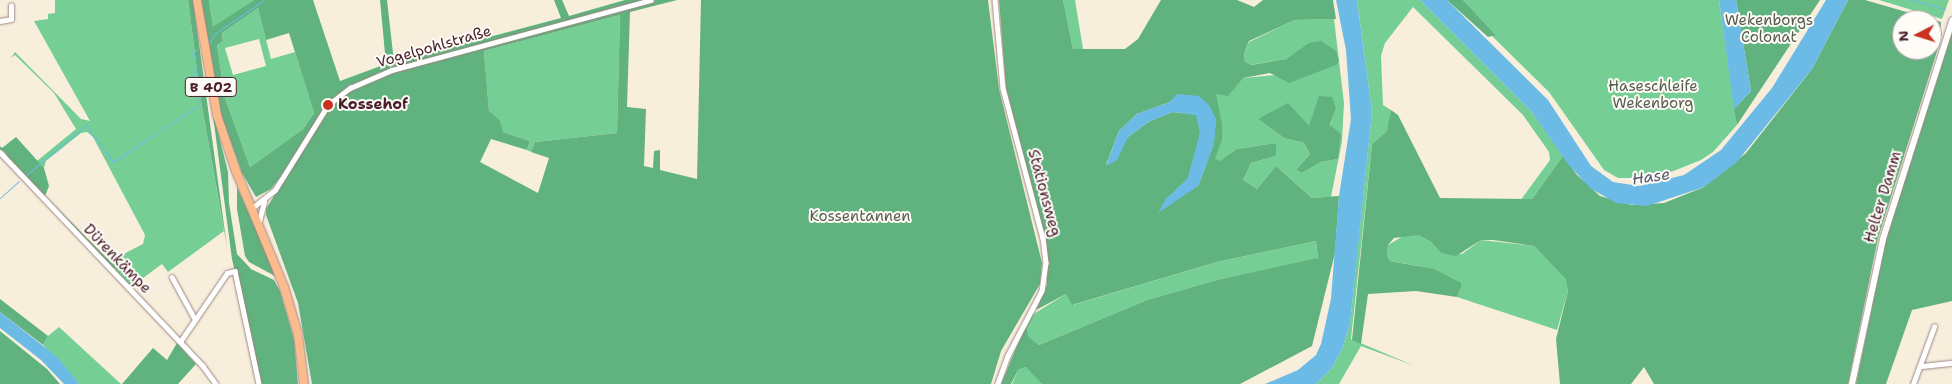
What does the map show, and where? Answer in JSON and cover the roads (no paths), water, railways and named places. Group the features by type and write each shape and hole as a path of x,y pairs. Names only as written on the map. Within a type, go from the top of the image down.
{"main road":[{"name":"B 402","path":"197,0 217,115 292,314 304,384"}],"street":[{"name":"Vogelpohlstraße","path":"252,208 264,201 275,190 328,105 350,88 392,70 651,0"},
{"name":"Stationsweg","path":"995,0 1003,88 1043,238 1046,263 1042,291 1008,356 998,384"},
{"path":"0,21 10,19 11,6"},
{"name":"Helter Damm","path":"1852,384 1883,239 1951,25"},
{"name":"Dürenkämpe","path":"0,152 180,342 216,384"},
{"path":"258,224 264,201"},
{"path":"180,342 227,273 235,271 259,384"},
{"path":"172,277 195,319"},
{"path":"1913,384 1922,366 1934,327"},
{"path":"1922,366 1952,363"}],"water":[{"path":"1336,0 1357,0 1372,112 1350,324 1342,349 1332,368 1316,384 1265,384 1298,370 1316,355 1321,344 1331,299 1339,196 1351,119 1346,50"},
{"path":"1420,0 1447,0 1548,100 1591,166 1613,182 1639,186 1684,175 1721,150 1772,88 1826,0 1848,0 1812,69 1736,163 1704,187 1647,206 1616,203 1590,188 1568,164 1531,111"},
{"path":"1719,0 1736,0 1751,91 1734,109"},
{"path":"1177,94 1199,96 1209,105 1216,119 1214,144 1198,186 1158,213 1166,199 1188,178 1200,133 1196,115 1173,112 1150,121 1128,137 1117,160 1106,166 1119,131 1137,114 1170,102"},
{"path":"0,312 57,357 79,384 64,384 41,360 0,328"}],"waterway":[{"path":"209,44 214,34 264,0"},
{"path":"1911,0 1945,9"},
{"path":"25,176 86,125 113,162 199,105 194,52 197,49"},
{"path":"0,198 19,181"}],"place":[{"name":"Kossehof","path":"328,105"}],"park label":[{"name":"Wekenborgs Colonat","path":"1769,28"},
{"name":"Haseschleife Wekenborg","path":"1653,94"},
{"name":"Kossentannen","path":"860,217"}],"water label":[{"name":"Hase","path":"1651,177"}]}
